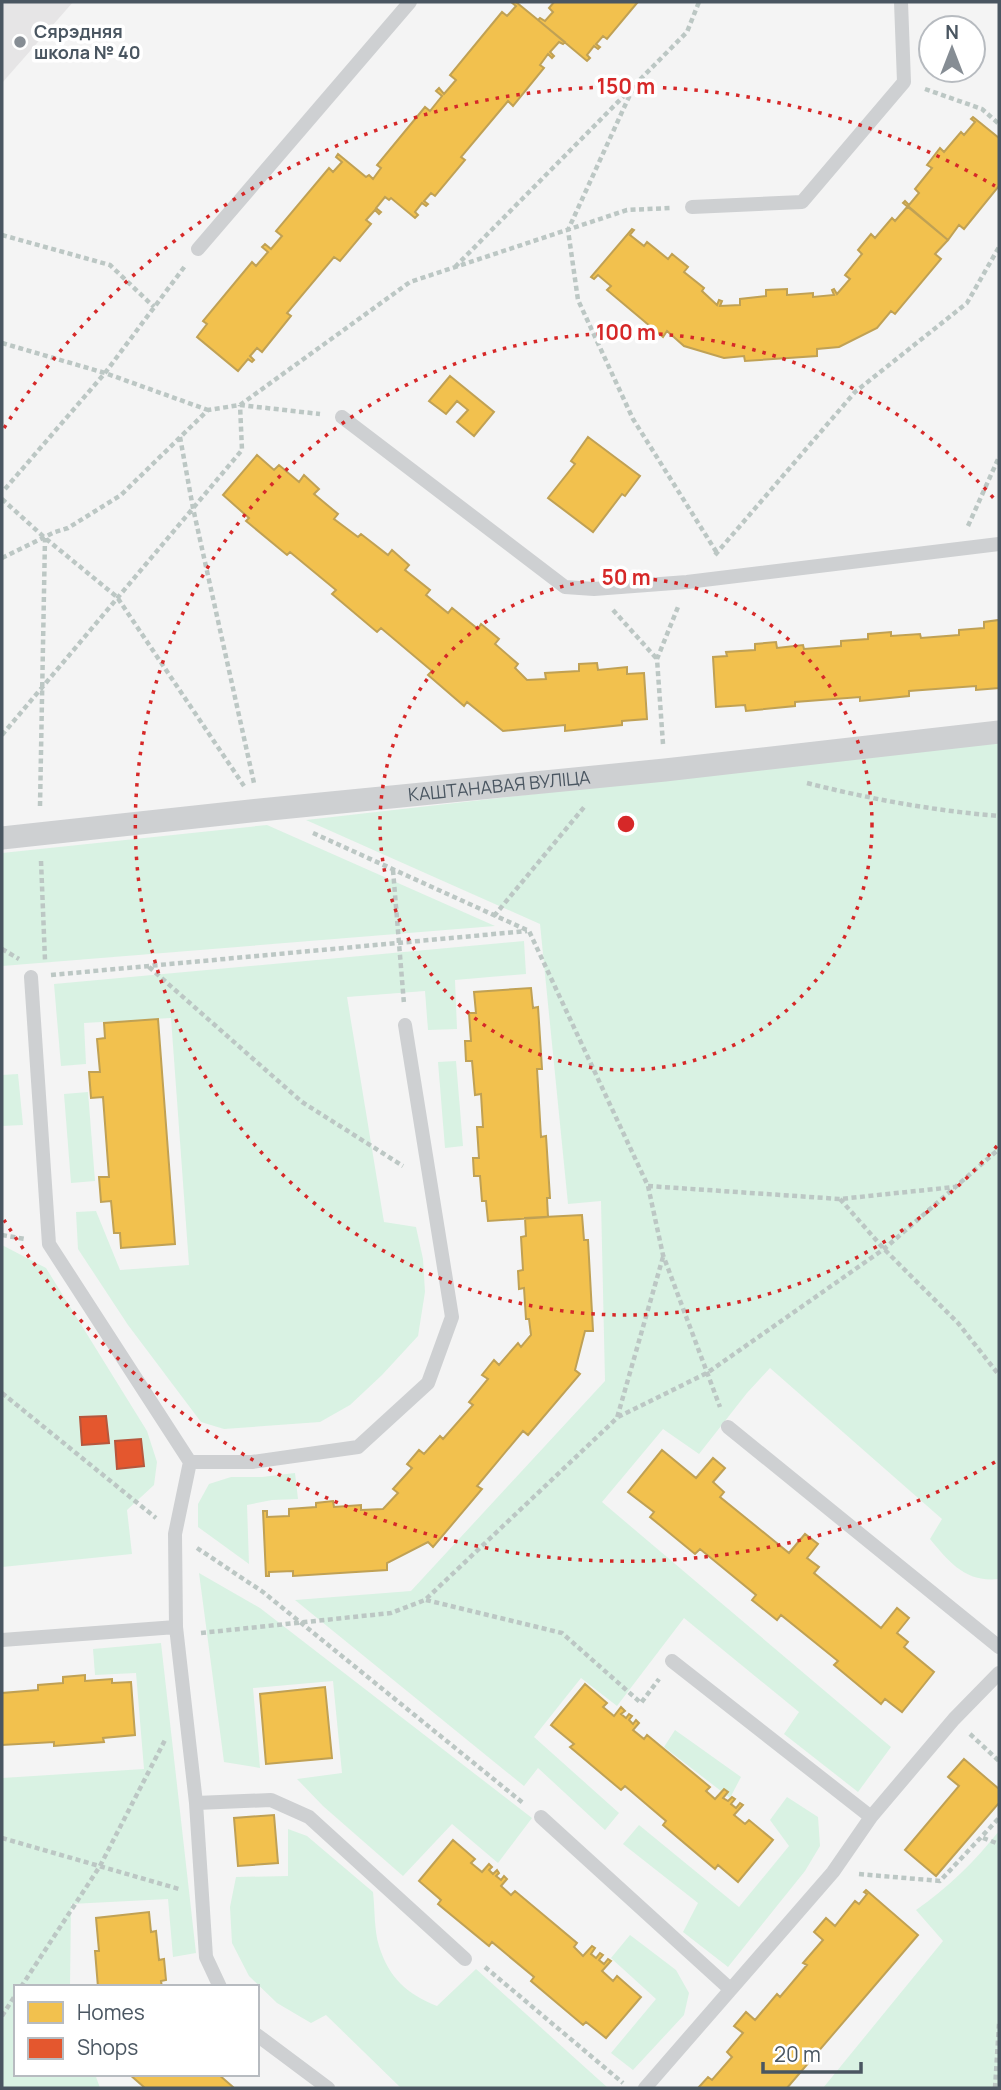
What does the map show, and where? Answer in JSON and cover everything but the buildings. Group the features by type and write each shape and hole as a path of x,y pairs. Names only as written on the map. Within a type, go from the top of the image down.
{"street":[{"name":"КАШТАНАВАЯ ВУЛІЦА","path":"2,838 665,770 999,732"}],"lane":[{"path":"198,249 410,2"},
{"path":"692,207 802,202 904,82 901,2"},
{"path":"341,417 565,587 594,589 687,582 999,544"},
{"path":"39,976 49,1244 190,1462 176,1534 176,1627 196,1802 206,1957 219,1985"},
{"path":"190,1462 251,1462 358,1447 428,1383 452,1317 405,1026"},
{"path":"728,1427 999,1647"},
{"path":"2,1640 176,1627"},
{"path":"672,1661 871,1817"},
{"path":"645,2088 833,1872 871,1817 954,1719 999,1673"},
{"path":"196,1802 271,1800 309,1817 465,1959"},
{"path":"541,1817 730,1989"},
{"path":"259,2036 328,2088"}],"path":[{"path":"454,267 687,32 699,2"},
{"path":"904,82 982,109 999,124"},
{"path":"633,88 568,230 578,300 633,419 717,553"},
{"path":"240,405 410,282 627,210 692,207"},
{"path":"2,235 110,265 154,307"},
{"path":"707,563 855,392 967,303 999,247"},
{"path":"5,489 105,373 198,249"},
{"path":"2,343 105,373 208,410 240,405 341,417"},
{"path":"2,735 242,450 240,405"},
{"path":"2,558 68,528 121,495 208,410"},
{"path":"180,437 192,508 260,810"},
{"path":"956,550 999,457"},
{"path":"2,499 117,597 260,810"},
{"path":"45,538 39,976 529,931"},
{"path":"665,770 657,659 687,582"},
{"path":"594,589 657,659"},
{"path":"494,916 611,775"},
{"path":"796,781 859,796 999,816"},
{"path":"308,831 529,931 648,1186 663,1255 728,1427"},
{"path":"393,869 405,1026"},
{"path":"148,966 302,1102 431,1183"},
{"path":"176,1627 198,1633 303,1624 391,1614 425,1600 617,1418 707,1373 884,1249 998,1151"},
{"path":"648,1186 840,1199 955,1187"},
{"path":"840,1199 884,1249 958,1323 999,1375"},
{"path":"617,1418 663,1255"},
{"path":"2,1393 176,1534 264,1592 541,1817"},
{"path":"425,1600 562,1633 641,1703 672,1661"},
{"path":"22,1985 100,1866 184,1701"},
{"path":"954,1719 999,1761"},
{"path":"833,1872 940,1881 999,1818"},
{"path":"2,1838 202,1895"},
{"path":"983,1838 999,1844"},
{"path":"465,1959 480,1963 629,2088"},
{"path":"2,2016 14,1997"},
{"path":"995,2088 999,2024"}],"shaded area":[{"name":"Сярэдняя школа № 40","path":"2,2 73,2 2,83"}],"green space":[{"path":"999,741 999,1579 977,1578 951,1563 930,1539 942,1519 770,1368 699,1454 663,1429 602,1502 891,1747 858,1792 784,1734 799,1712 684,1618 617,1706 581,1678 534,1737 619,1813 605,1830 538,1768 524,1786 295,1600 411,1591 605,1381 601,1201 568,1204 540,924 306,820"},
{"path":"267,825 495,926 2,966 2,853"},
{"path":"524,941 526,974 455,980 457,1029 428,1030 425,991 347,997 384,1222 416,1227 423,1259 425,1292 418,1336 350,1405 320,1422 224,1429 201,1422 128,1325 78,1249 76,1212 96,1211 120,1270 189,1265 171,1018 84,1023 86,1064 61,1066 54,984"},
{"path":"456,1061 463,1146 445,1148 438,1062"},
{"path":"18,1074 23,1125 2,1126 2,1075"},
{"path":"88,1092 95,1181 71,1183 64,1094"},
{"path":"2,1245 46,1268 147,1431 157,1462 154,1485 127,1510 132,1554 2,1567"},
{"path":"295,1473 298,1499 247,1505 249,1564 198,1527 198,1504 209,1484 231,1477"},
{"path":"199,1573 260,1608 532,1818 498,1863 452,1824 403,1876 323,1806 297,1779 342,1773 333,1681 253,1688 260,1768 224,1762"},
{"path":"161,1643 196,1953 173,1957 168,1899 71,1904 70,1985 14,1985 14,2076 96,2076 100,2088 2,2088 2,1778 144,1769 136,1673 95,1675 93,1649"},
{"path":"675,1730 741,1777 730,1798 664,1747"},
{"path":"787,1797 818,1817 820,1846 805,1871 728,1967 683,1932 698,1903 623,1844 639,1825 739,1907 789,1846 770,1820"},
{"path":"288,1829 307,1836 373,1892 379,1946 388,1967 408,1990 437,2006 476,1969 608,2088 401,2088 326,2015 311,2023 277,2003 249,1976 232,1943 230,1907 236,1877 288,1876"},
{"path":"999,1831 999,2088 823,2088 943,1941 916,1910 939,1893"},
{"path":"630,1935 676,1970 689,1993 684,2015 633,2070 611,2053 656,1999 611,1958"}],"place":[{"name":"Сярэдняя школа № 40","path":"20,42"}]}
